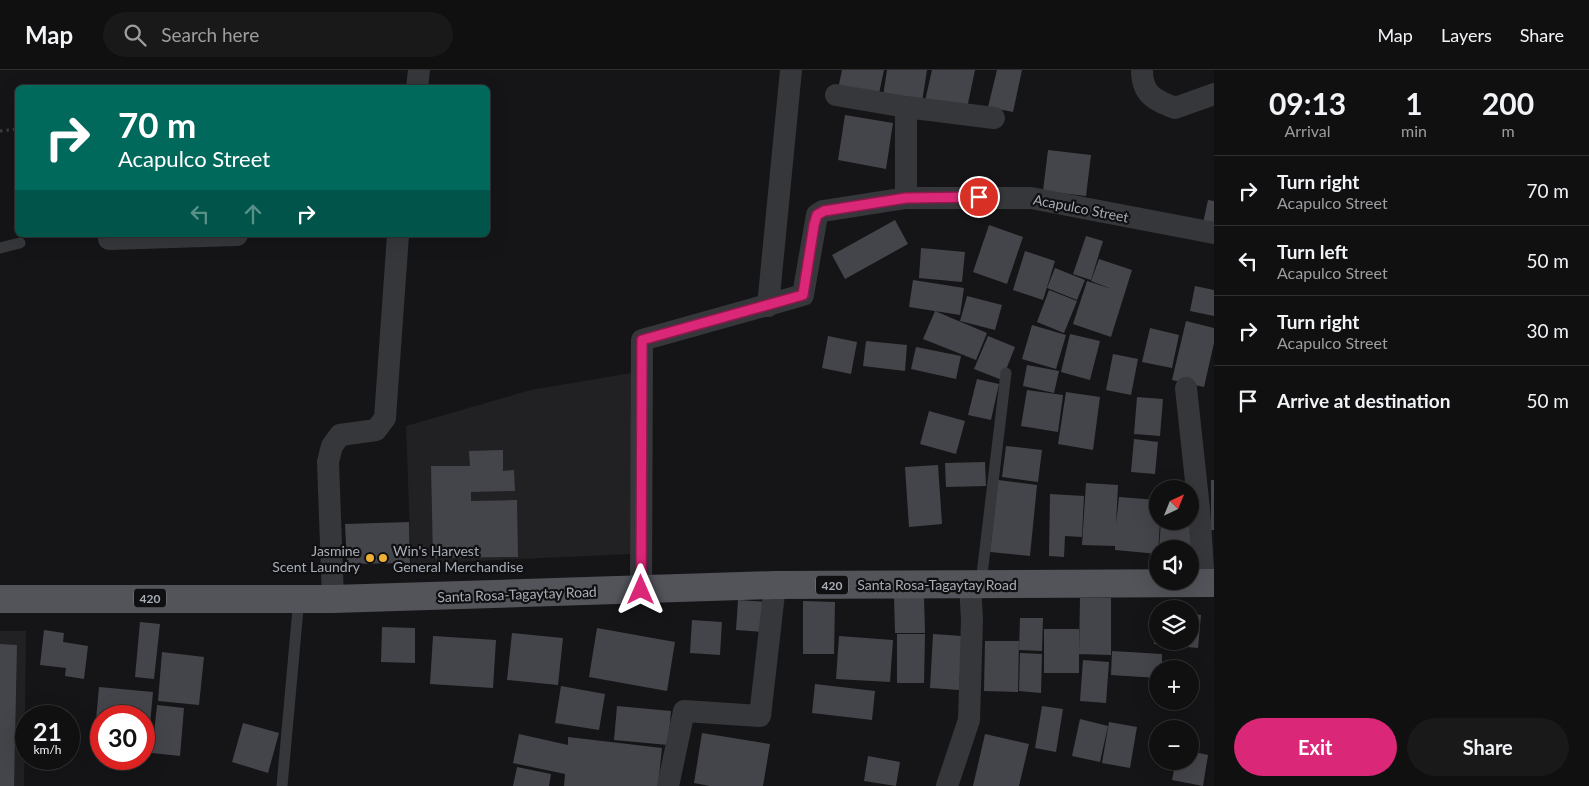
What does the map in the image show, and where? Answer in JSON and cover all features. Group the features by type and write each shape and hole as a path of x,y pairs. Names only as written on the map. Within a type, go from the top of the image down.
{"main road":[{"name":"Santa Rosa-Tagaytay Road","path":"0,599 333,599 775,586 976,583 1209,583"}],"street":[{"path":"417,85 419,70"},
{"path":"768,306 791,70"},
{"path":"1142,70 1147,92 1155,100 1175,108 1214,94"},
{"path":"836,95 906,107 994,118"},
{"path":"906,107 906,198"},
{"name":"Acapulco Street","path":"641,590 642,340 803,295 817,215 824,211 906,198 1031,198 1214,233"},
{"path":"109,238 152,237"},
{"path":"333,599 328,462 332,446 340,434 376,430 386,418 398,237"},
{"path":"1186,388 1209,583"},
{"path":"947,786 969,720 976,583"},
{"path":"668,786 684,711 760,716 775,586"}],"lane":[{"path":"0,248 20,243"},
{"path":"976,583 1006,373"},
{"path":"282,786 299,598"}],"path":[{"path":"0,131 15,129"}],"shaded area":[{"path":"637,372 631,554 411,564 406,426 531,390"},
{"path":"0,631 26,631 25,705 15,705 15,770 24,770 24,786 0,786"}],"building":[{"path":"842,70 884,70 878,98 838,89"},
{"path":"887,70 927,70 922,102 883,96"},
{"path":"932,70 975,70 966,113 924,105"},
{"path":"997,70 1022,70 1013,112 988,107"},
{"path":"845,115 893,123 886,169 838,160"},
{"path":"1048,150 1091,155 1086,196 1043,191"},
{"path":"1208,200 1214,201 1214,225 1203,223"},
{"path":"895,220 908,244 845,279 832,255"},
{"path":"989,225 1023,237 1007,284 973,272"},
{"path":"1086,236 1103,241 1091,280 1073,274"},
{"path":"921,248 965,252 962,282 919,278"},
{"path":"1025,251 1055,261 1043,300 1013,290"},
{"path":"1099,259 1132,270 1111,337 1073,324 1087,281 1112,289 1091,281"},
{"path":"1055,268 1085,280 1077,300 1047,288"},
{"path":"913,280 964,288 960,315 909,307"},
{"path":"1195,286 1214,290 1214,316 1190,311"},
{"path":"1049,290 1077,301 1064,333 1037,322"},
{"path":"967,296 1002,305 995,330 960,321"},
{"path":"935,311 987,333 976,360 923,339"},
{"path":"1186,321 1214,328 1214,343 1204,387 1172,380"},
{"path":"1032,325 1066,335 1056,369 1022,359"},
{"path":"1150,328 1179,335 1172,368 1142,362"},
{"path":"1070,334 1100,341 1090,380 1061,372"},
{"path":"828,336 857,342 851,374 822,368"},
{"path":"988,336 1015,347 1002,380 974,369"},
{"path":"866,341 907,345 905,371 863,366"},
{"path":"916,347 961,356 956,379 911,369"},
{"path":"1113,354 1138,359 1131,395 1106,390"},
{"path":"1027,365 1059,371 1054,393 1023,386"},
{"path":"977,379 999,384 991,420 968,415"},
{"path":"1027,390 1063,395 1058,432 1021,426"},
{"path":"1066,392 1100,397 1093,450 1058,444"},
{"path":"1137,397 1163,399 1160,436 1134,434"},
{"path":"929,411 965,421 956,454 920,444"},
{"path":"1134,439 1158,442 1155,474 1131,472"},
{"path":"1006,446 1042,450 1038,482 1002,477"},
{"path":"503,450 503,471 514,470 515,491 471,492 471,501 517,500 518,557 433,558 431,466 470,466 469,451"},
{"path":"985,462 986,486 946,487 945,463"},
{"path":"938,465 942,524 909,527 905,467"},
{"path":"998,480 1037,485 1030,556 990,552"},
{"path":"1211,480 1214,480 1214,530 1211,530"},
{"path":"1086,483 1118,485 1116,525 1119,497 1149,499 1149,530 1159,530 1159,540 1149,540 1149,553 1115,550 1115,546 1082,545"},
{"path":"1050,494 1084,496 1082,537 1065,536 1064,557 1049,556"},
{"path":"409,522 410,563 347,564 345,524"},
{"path":"1160,530 1191,530 1191,540 1160,540"},
{"path":"924,596 925,633 895,633 894,597"},
{"path":"1080,598 1111,598 1111,655 1079,654"},
{"path":"738,600 767,602 765,632 736,630"},
{"path":"803,601 835,602 834,654 803,654"},
{"path":"1199,615 1201,615 1199,637"},
{"path":"1020,618 1043,618 1042,651 1019,650"},
{"path":"692,620 722,622 720,655 690,653"},
{"path":"140,622 160,624 154,679 135,677"},
{"path":"382,627 415,628 415,663 381,662"},
{"path":"597,628 675,642 667,691 589,677"},
{"path":"1044,629 1079,629 1079,673 1044,673"},
{"path":"44,630 64,633 63,642 88,646 84,679 65,676 66,668 40,665"},
{"path":"512,633 563,638 558,685 507,680"},
{"path":"897,634 925,634 924,683 897,683"},
{"path":"933,634 962,636 959,690 930,688"},
{"path":"433,636 496,640 493,688 430,684"},
{"path":"839,636 893,640 890,682 836,679"},
{"path":"985,641 1019,641 1018,692 984,691"},
{"path":"0,644 17,645 14,786 0,786"},
{"path":"1112,651 1162,654 1162,660 1149,660 1149,677 1111,675"},
{"path":"162,652 204,657 199,705 158,701"},
{"path":"1020,653 1042,654 1041,693 1019,691"},
{"path":"1083,660 1109,662 1106,703 1080,701"},
{"path":"815,684 875,691 872,720 812,713"},
{"path":"561,686 605,694 599,730 555,723"},
{"path":"99,687 153,692 152,705 97,705"},
{"path":"157,705 184,708 180,756 155,753"},
{"path":"617,706 671,711 668,745 614,740"},
{"path":"1042,706 1063,709 1056,752 1035,748"},
{"path":"1080,719 1108,726 1100,762 1072,756"},
{"path":"1109,722 1137,727 1130,768 1102,763"},
{"path":"243,723 279,733 268,773 232,762"},
{"path":"702,733 770,744 763,786 710,786 694,783"},
{"path":"519,734 568,745 568,737 662,748 658,786 564,786 565,774 513,763"},
{"path":"985,734 1029,744 1019,786 973,786"},
{"path":"1199,753 1208,755 1203,786 1172,780 1174,770 1199,770"},
{"path":"868,756 900,762 896,786 864,781"},
{"path":"517,767 551,774 549,786 513,786"}],"place":[{"name":"Jasmine Scent Laundry","path":"370,558"},
{"name":"Win's Harvest General Merchandise","path":"383,558"}],"route":[{"path":"641,590 642,340 803,295 814,225 817,215 824,211 906,198 979,197"}]}
